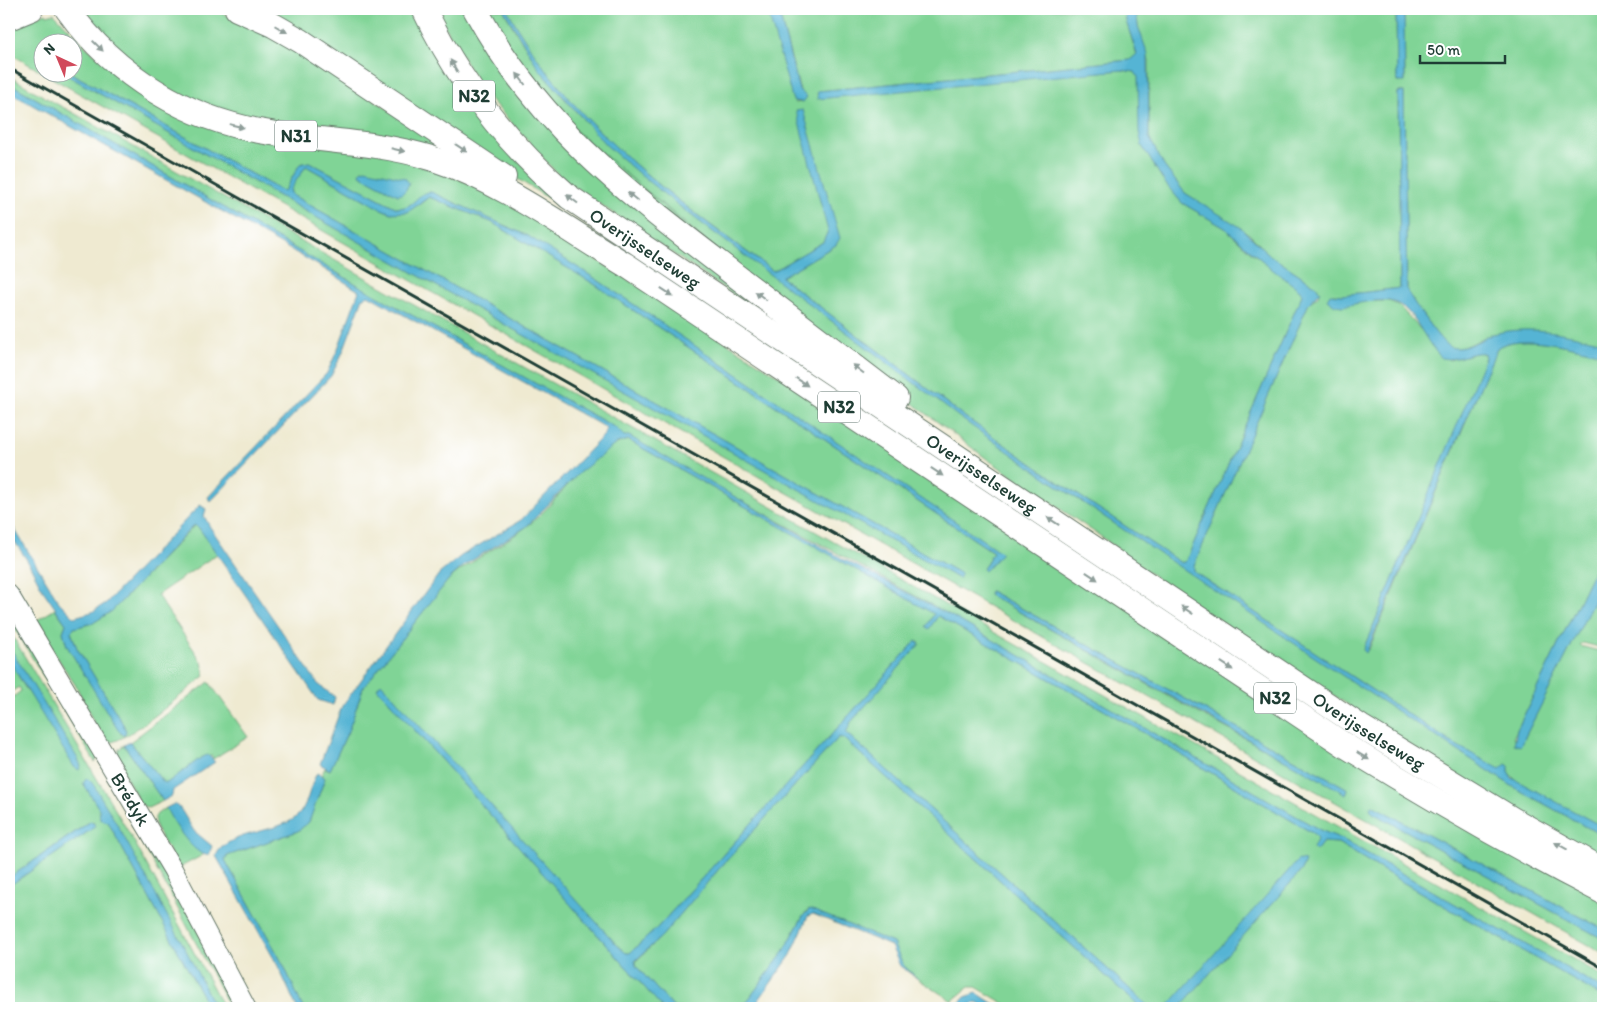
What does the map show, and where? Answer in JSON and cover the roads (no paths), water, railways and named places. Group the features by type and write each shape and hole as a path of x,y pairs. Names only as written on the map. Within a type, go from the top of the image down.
{"highway":[{"path":"9,18 31,9"},
{"name":"N31","path":"66,9 92,41 122,68 153,90 190,110 249,129 391,148 440,162 488,182 626,265"},
{"path":"237,9 287,33 378,91 556,211 626,265"},
{"name":"Overijsselseweg","path":"424,9 450,59 481,105 525,157 569,197 1361,727 1514,820 1603,870"},
{"name":"N32","path":"475,9 510,65 537,100 578,147 607,174 658,217 897,399 966,463"},
{"name":"Overijsselseweg","path":"626,265 1346,746 1504,840 1603,892"}],"street":[{"name":"Brédyk","path":"9,595 173,870 246,1008"}],"water":[{"path":"503,9 507,9 531,50 560,87 624,155 697,215 773,271 823,242 828,231 796,111 803,110 840,238 836,245 781,277 965,417 1054,479 1181,563 1186,561 1302,295 1300,290 1273,270 1225,228 1182,203 1165,183 1142,146 1139,132 1138,77 1135,72 1122,70 817,99 818,91 1130,60 1137,54 1126,21 1125,9 1136,9 1138,26 1148,55 1149,137 1164,166 1185,193 1240,227 1271,256 1315,285 1320,291 1309,303 1194,565 1194,572 1449,741 1500,769 1506,764 1509,766 1509,773 1512,778 1603,827 1603,836 1515,788 1052,482 963,420 692,216 606,145 539,69"},
{"path":"767,9 778,9 799,90 807,97 803,102 793,101"},
{"path":"1396,9 1404,9 1405,82 1397,82"},
{"path":"82,79 280,190 284,191 300,164 309,162 397,208 408,206 422,195 431,192 528,236 596,279 1002,553 985,571 983,569 993,552 594,284 491,222 429,197 408,212 391,213 306,166 290,190 292,195 961,574 959,579 493,318 79,82 82,82"},
{"path":"9,83 370,292 616,428 624,436 629,436 845,560 948,614 1320,830 1342,839 1603,989 1603,997 1338,843 1323,842 1316,851 1313,848 1318,838 1314,834 1146,734 938,616 929,629 926,627 934,614 628,440 617,443 579,473 526,527 466,564 449,579 363,688 349,729 330,770 320,764 342,706 439,574 461,556 521,520 604,435 606,428 368,295 363,298 342,354 331,376 210,502 208,497 327,373 359,291 316,264 9,92"},
{"path":"1398,92 1404,92 1407,290 1434,330 1446,344 1456,348 1468,346 1497,333 1537,330 1603,342 1603,354 1564,345 1534,341 1507,343 1497,348 1366,653 1363,650 1485,358 1484,353 1479,353 1453,359 1442,358 1413,317 1399,304 1390,301 1372,301 1342,306 1335,305 1327,299 1330,294 1342,295 1400,288"},
{"path":"365,169 405,178 409,183 405,191 398,195 360,175 361,171"},
{"path":"200,505 206,509 204,516 210,527 318,684 335,697 333,705 318,700 199,528 194,525 112,611 93,623 74,628 71,632 77,648 123,724 126,731 124,736 118,730 67,646 63,632 66,624 44,592 27,560 9,533 9,520 59,602 74,617 92,612 106,603"},
{"path":"1603,552 1603,583 1524,739 1520,746 1514,744 1517,730"},
{"path":"990,591 1341,785 1348,789 1346,794 989,595"},
{"path":"916,641 920,644 851,722 846,733 1151,1008 1141,1008 844,739 839,737 718,870 662,936 635,961 636,966 674,1008 663,1008 377,688 381,683 617,945 626,953 630,953 657,928"},
{"path":"9,646 78,759 81,766 79,770 74,767 9,660"},
{"path":"130,742 163,782 167,783 202,757 208,755 215,762 173,790 172,796 163,801 124,745"},
{"path":"317,773 325,778 309,822 298,831 227,856 225,860 284,966 303,1008 297,1008 278,966 216,856 221,848 229,842 286,823 295,818 306,803"},
{"path":"87,778 93,784 118,826 186,950 215,1008 209,1008 108,822 100,819 99,809 83,783"},
{"path":"174,804 180,808 194,831 212,846 209,855 197,851 178,829 166,808"},
{"path":"1372,805 1603,929 1603,939 1373,813 1370,808"},
{"path":"91,821 95,825 92,829 9,886 9,878"},
{"path":"1298,860 1305,861 1302,870 1179,1008 1166,1008"},
{"path":"810,909 893,943 903,965 918,979 900,966 891,946 813,914 808,916 791,955 753,1008 742,1008 783,953 803,916"},
{"path":"977,993 1000,1008 985,1008 977,1002 964,1008 955,1008 965,997"}],"railway":[{"path":"9,68 1603,968"}]}
